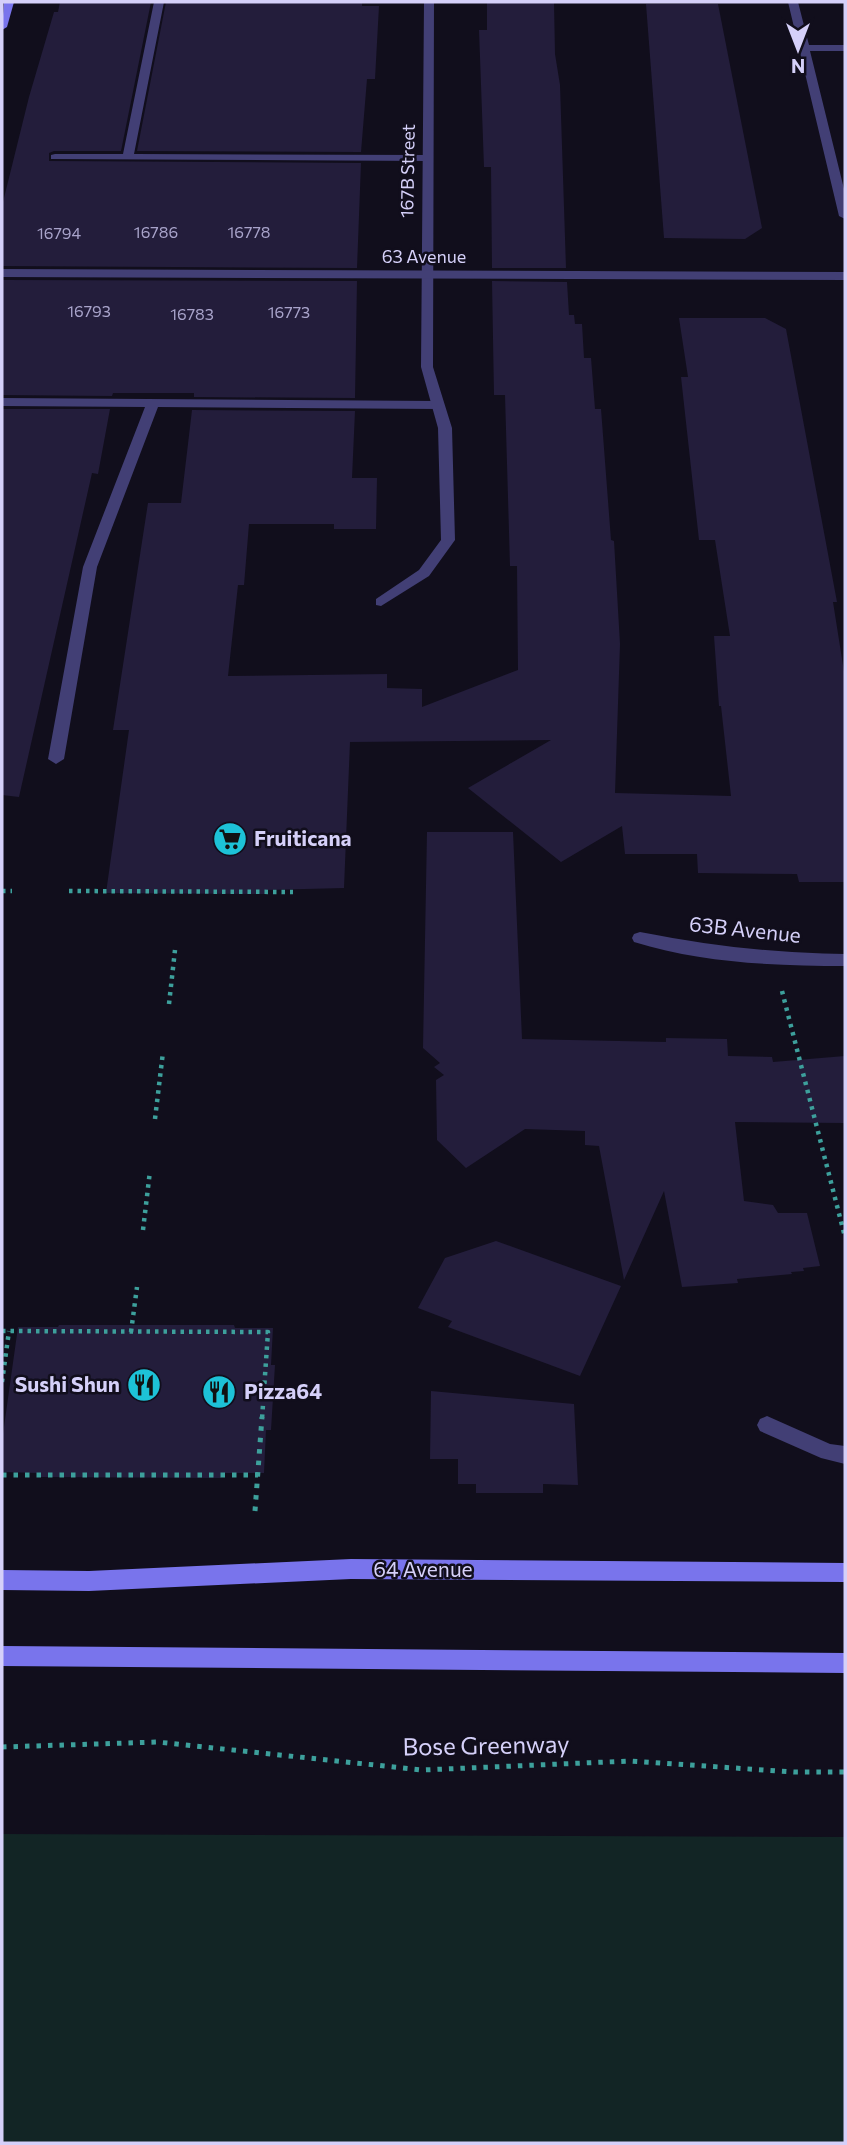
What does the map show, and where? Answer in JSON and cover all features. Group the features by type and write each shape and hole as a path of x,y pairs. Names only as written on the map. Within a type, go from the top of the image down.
{"main road":[{"path":"2,27 9,2"},
{"name":"64 Avenue","path":"2,1580 89,1581 351,1569 845,1573"},
{"path":"2,1656 845,1662"}],"street":[{"path":"128,156 159,2"},
{"name":"167B Street","path":"381,602 424,573 448,540 445,428 426,367 429,2"},
{"path":"793,2 845,216"},
{"path":"805,48 845,48"},
{"path":"55,157 427,158"},
{"name":"63 Avenue","path":"2,273 845,276"},
{"path":"2,402 438,405"},
{"path":"56,760 90,567 153,404"},
{"name":"63B Avenue","path":"640,938 716,953 776,960 845,960"},
{"path":"767,1424 828,1452 845,1455"}],"path":[{"path":"2,891 12,891"},
{"path":"69,891 293,892"},
{"path":"181,891 181,900"},
{"path":"169,1004 175,950"},
{"path":"785,1004 845,1237"},
{"path":"155,1119 163,1052"},
{"path":"143,1230 150,1171"},
{"path":"131,1332 136,1287"},
{"path":"2,1331 268,1332 255,1511"},
{"path":"2,1382 9,1331"},
{"path":"2,1475 258,1475"},
{"name":"Bose Greenway","path":"2,1748 157,1742 422,1770 630,1761 794,1772 845,1772"}],"green space":[{"path":"2,1834 845,1837 845,2143 2,2143"}],"building":[{"path":"60,2 151,2 121,151 54,151 49,153 49,161 361,163 357,268 2,266 2,206 29,97 54,12 58,12"},
{"path":"166,2 362,2 362,6 379,6 375,79 367,79 361,152 137,151"},
{"path":"487,2 554,3 555,54 560,85 566,268 492,268 491,167 484,167 479,30 487,30"},
{"path":"646,4 718,4 762,228 745,239 664,238"},
{"path":"2,280 357,281 355,398 194,397 194,393 113,393 112,396 2,395"},
{"path":"492,281 567,282 569,315 574,315 575,324 582,324 584,358 591,358 595,409 601,409 611,540 614,541 620,644 615,793 731,796 719,706 714,636 730,636 715,540 699,540 681,377 688,377 679,318 765,318 786,329 837,602 833,602 845,678 845,882 799,882 797,874 698,873 697,854 625,854 622,826 561,862 468,788 551,740 350,742 344,888 266,890 266,894 106,893 129,730 113,730 148,503 181,503 192,410 355,411 352,478 377,478 376,529 334,529 334,524 249,524 244,585 238,585 228,676 387,674 387,688 422,689 422,707 518,670 517,566 510,566 505,395 494,395"},
{"path":"2,409 110,409 98,474 92,473 19,797 2,795"},
{"path":"427,832 513,832 522,1039 666,1042 666,1038 727,1039 728,1056 772,1057 773,1062 845,1056 845,1123 735,1122 744,1201 773,1205 778,1213 807,1213 820,1266 803,1268 804,1271 791,1272 792,1274 737,1279 738,1283 682,1287 664,1191 624,1280 599,1146 585,1145 585,1131 525,1129 466,1168 437,1140 436,1080 444,1075 434,1067 440,1063 423,1048"},
{"path":"496,1241 621,1286 580,1376 448,1327 452,1321 418,1308 445,1258"},
{"path":"234,1325 235,1328 273,1328 271,1365 275,1365 271,1430 266,1430 264,1473 222,1473 221,1478 39,1477 39,1473 2,1472 2,1441 18,1327"},
{"path":"431,1391 574,1404 578,1485 543,1484 543,1493 476,1493 476,1484 458,1484 458,1459 430,1459"}],"place":[{"name":"Fruiticana","path":"230,839"},
{"name":"Sushi Shun","path":"144,1385"},
{"name":"Pizza64","path":"219,1392"}]}
